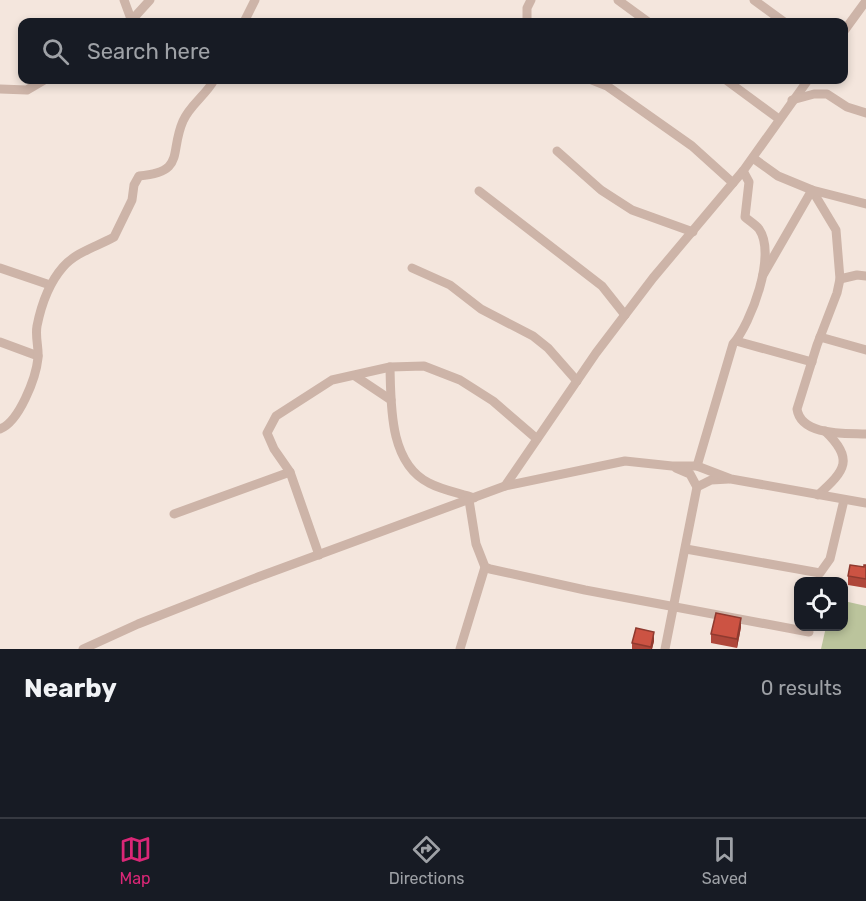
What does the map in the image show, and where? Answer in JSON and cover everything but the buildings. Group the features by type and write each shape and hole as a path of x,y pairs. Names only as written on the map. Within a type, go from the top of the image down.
{"street":[{"path":"124,0 130,18"},
{"path":"134,18 150,0"},
{"path":"246,18 255,0"},
{"path":"526,18 527,8 531,0"},
{"path":"618,0 643,18"},
{"path":"754,0 779,18"},
{"path":"848,24 866,1"},
{"path":"0,89 27,90 37,84"},
{"path":"0,429 7,426 22,405 38,356 36,329 50,285 63,267 80,253 114,237 132,200 134,185 139,176 160,174 169,168 182,122 211,84"},
{"path":"602,84 692,146 733,183"},
{"path":"731,84 779,119"},
{"path":"505,486 625,315 743,171 805,84"},
{"path":"792,100 827,94 847,107 866,113"},
{"path":"557,151 601,190 632,210 693,232"},
{"path":"753,158 778,176 812,190 866,204"},
{"path":"743,171 749,182 745,216 759,229 763,239 762,277"},
{"path":"698,466 736,341 744,332 762,277 812,190"},
{"path":"812,190 836,231 840,279 797,409 798,416 807,426 825,431 866,434"},
{"path":"478,191 602,286 625,315"},
{"path":"412,267 450,285 481,309 533,336 548,348 577,381"},
{"path":"0,268 50,285"},
{"path":"840,279 857,275 866,276"},
{"path":"820,337 866,350"},
{"path":"736,341 812,362"},
{"path":"0,342 38,356"},
{"path":"320,555 290,472 274,449 267,433 276,416 332,380 390,367 433,367 460,380 493,401 537,440"},
{"path":"390,367 391,400 396,436 412,470 429,483 471,499"},
{"path":"355,376 391,400"},
{"path":"818,495 842,471 844,459 841,446 825,431"},
{"path":"83,649 138,624 505,486 625,461 698,466 731,479 866,503"},
{"path":"665,649 697,487 690,474 672,466"},
{"path":"174,514 290,472"},
{"path":"697,487 711,480 731,479"},
{"path":"460,649 485,567 476,544 471,499"},
{"path":"686,549 820,573 831,559 844,500"},
{"path":"485,567 585,590 809,632"}],"green space":[{"path":"848,602 866,606 866,649 821,649 825,631 848,631"}]}
